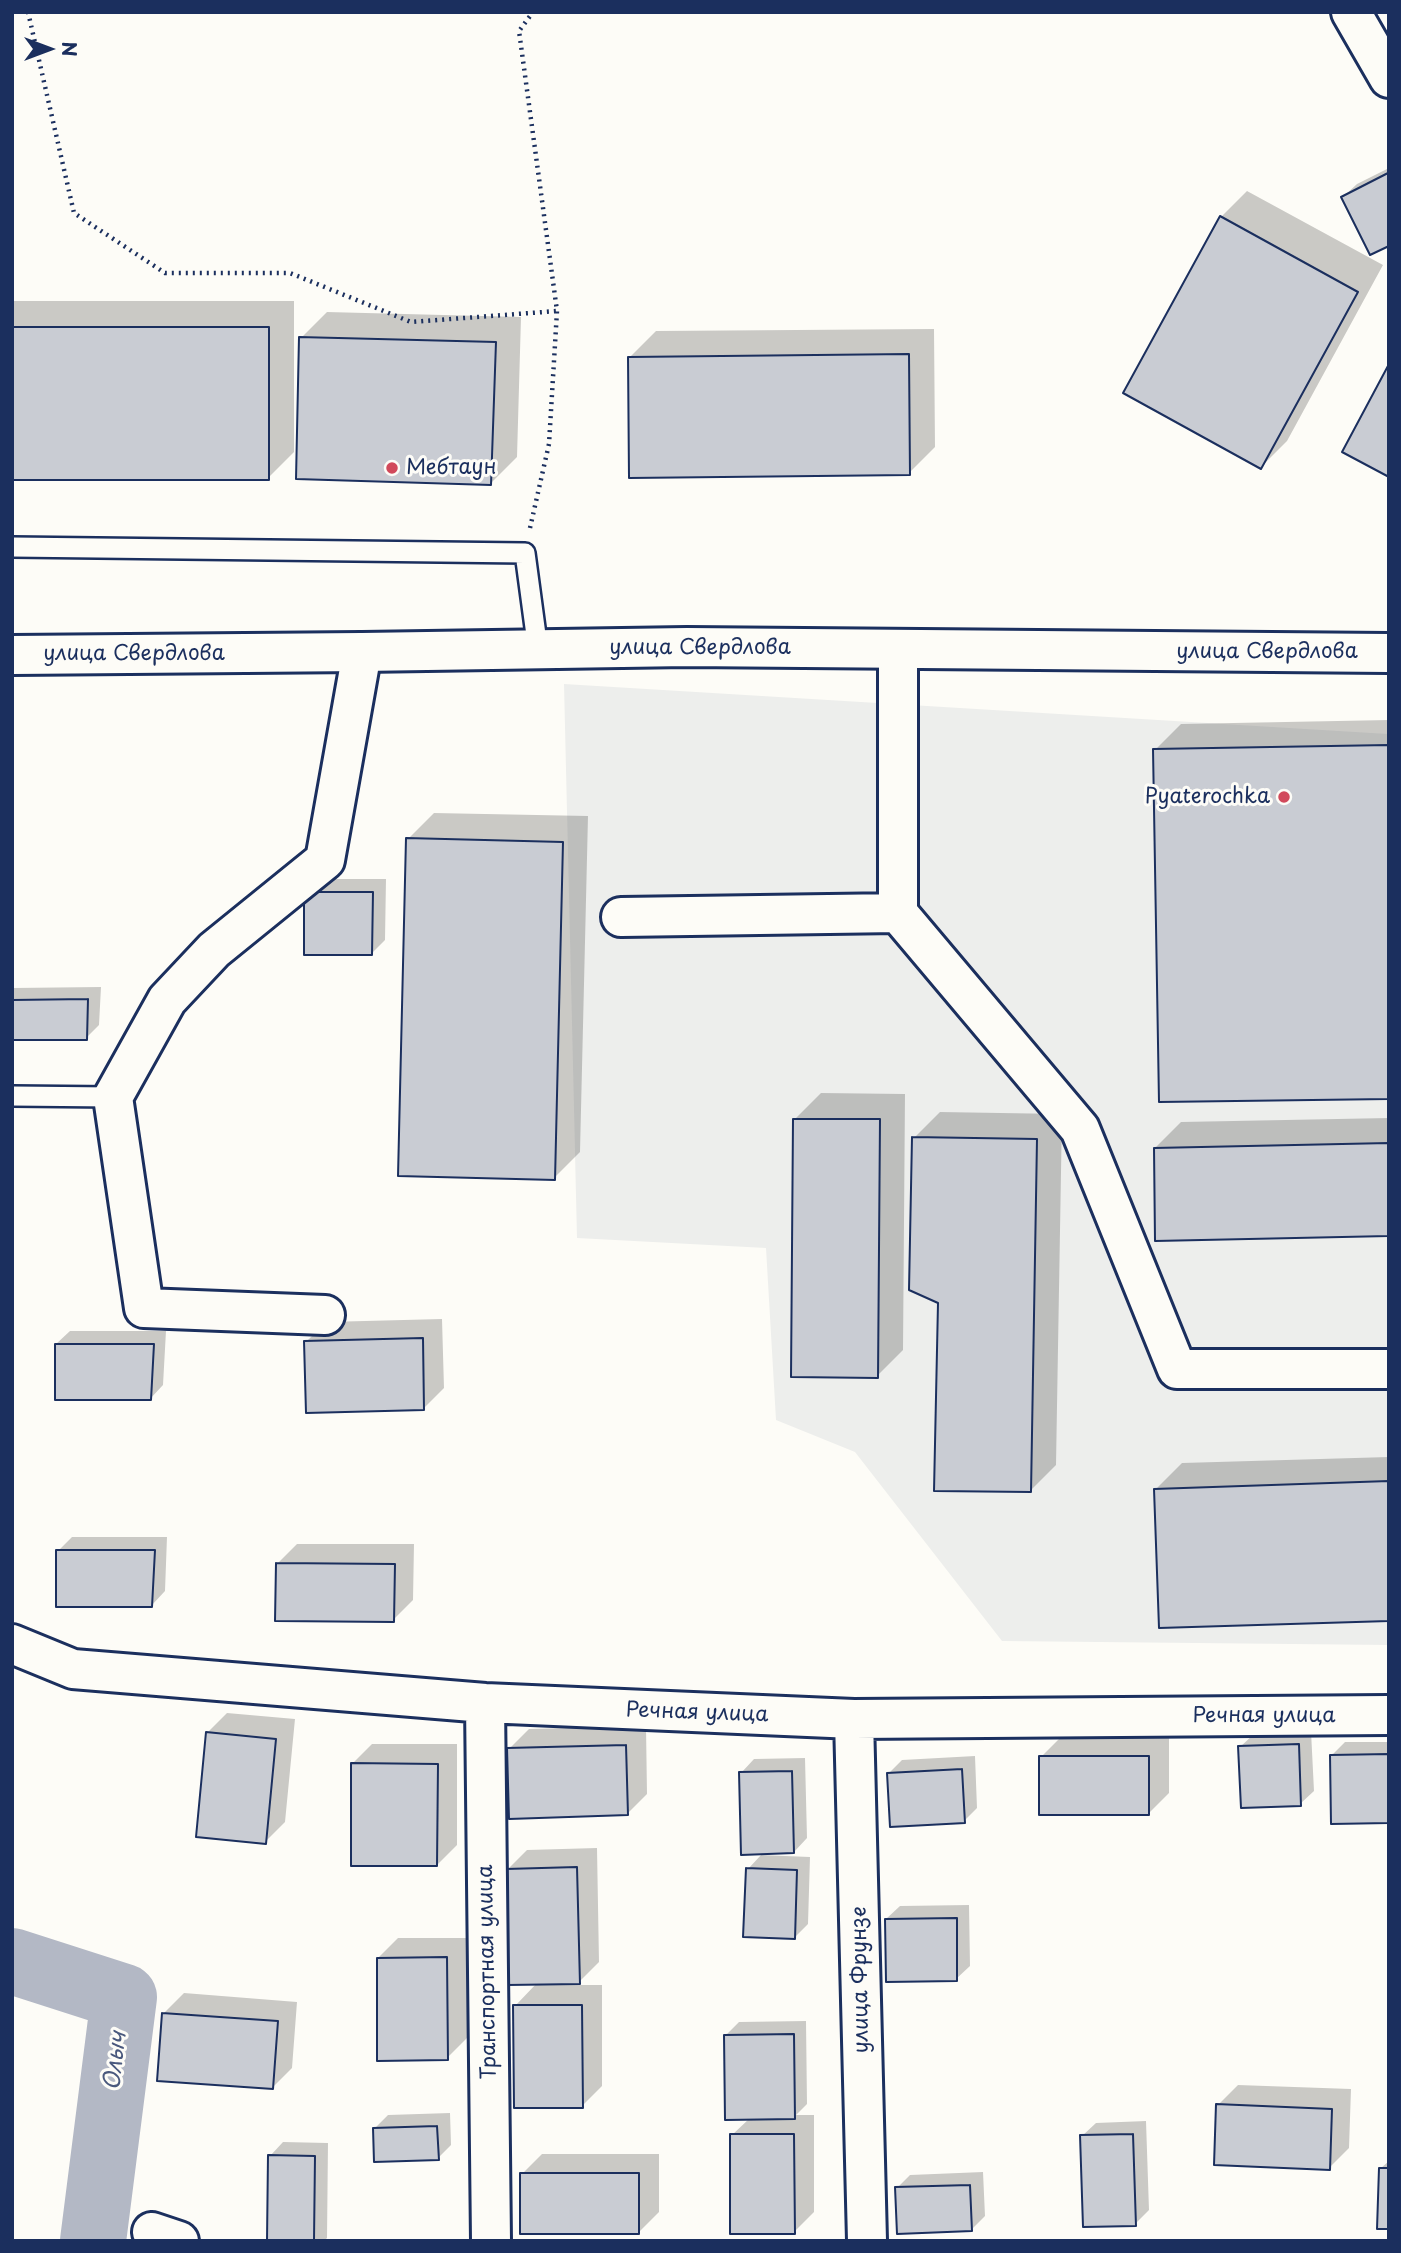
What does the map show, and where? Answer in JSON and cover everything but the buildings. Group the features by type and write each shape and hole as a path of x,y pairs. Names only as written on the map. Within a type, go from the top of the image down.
{"street":[{"path":"1351,12 1389,78"},
{"name":"улица Свердлова","path":"12,655 687,647 1389,653"},
{"path":"898,649 898,913 1080,1129 1177,1369 1389,1369"},
{"path":"325,1315 144,1308 113,1097 167,1000 214,950 325,860 362,652"},
{"path":"621,916 898,913"},
{"name":"Речная улица","path":"12,1644 72,1669 485,1703 854,1719 1389,1715"},
{"name":"Транспортная улица","path":"485,1703 491,2241"},
{"name":"улица Фрунзе","path":"854,1719 867,2241"}],"lane":[{"path":"12,547 525,553 538,650"},
{"path":"12,1097 113,1097"}],"path":[{"path":"28,12 74,213 165,273 290,273 411,323 557,311"},
{"path":"525,553 549,444 557,311 519,31 533,12"}],"shaded area":[{"path":"564,684 1389,734 1389,1645 1002,1641 855,1452 776,1420 766,1248 577,1238"}],"waterway":[{"name":"Олыч","path":"12,1961 124,1997 93,2241"}],"place":[{"name":"Мебтаун","path":"392,468"},
{"name":"Pyaterochka","path":"1284,797"}]}
